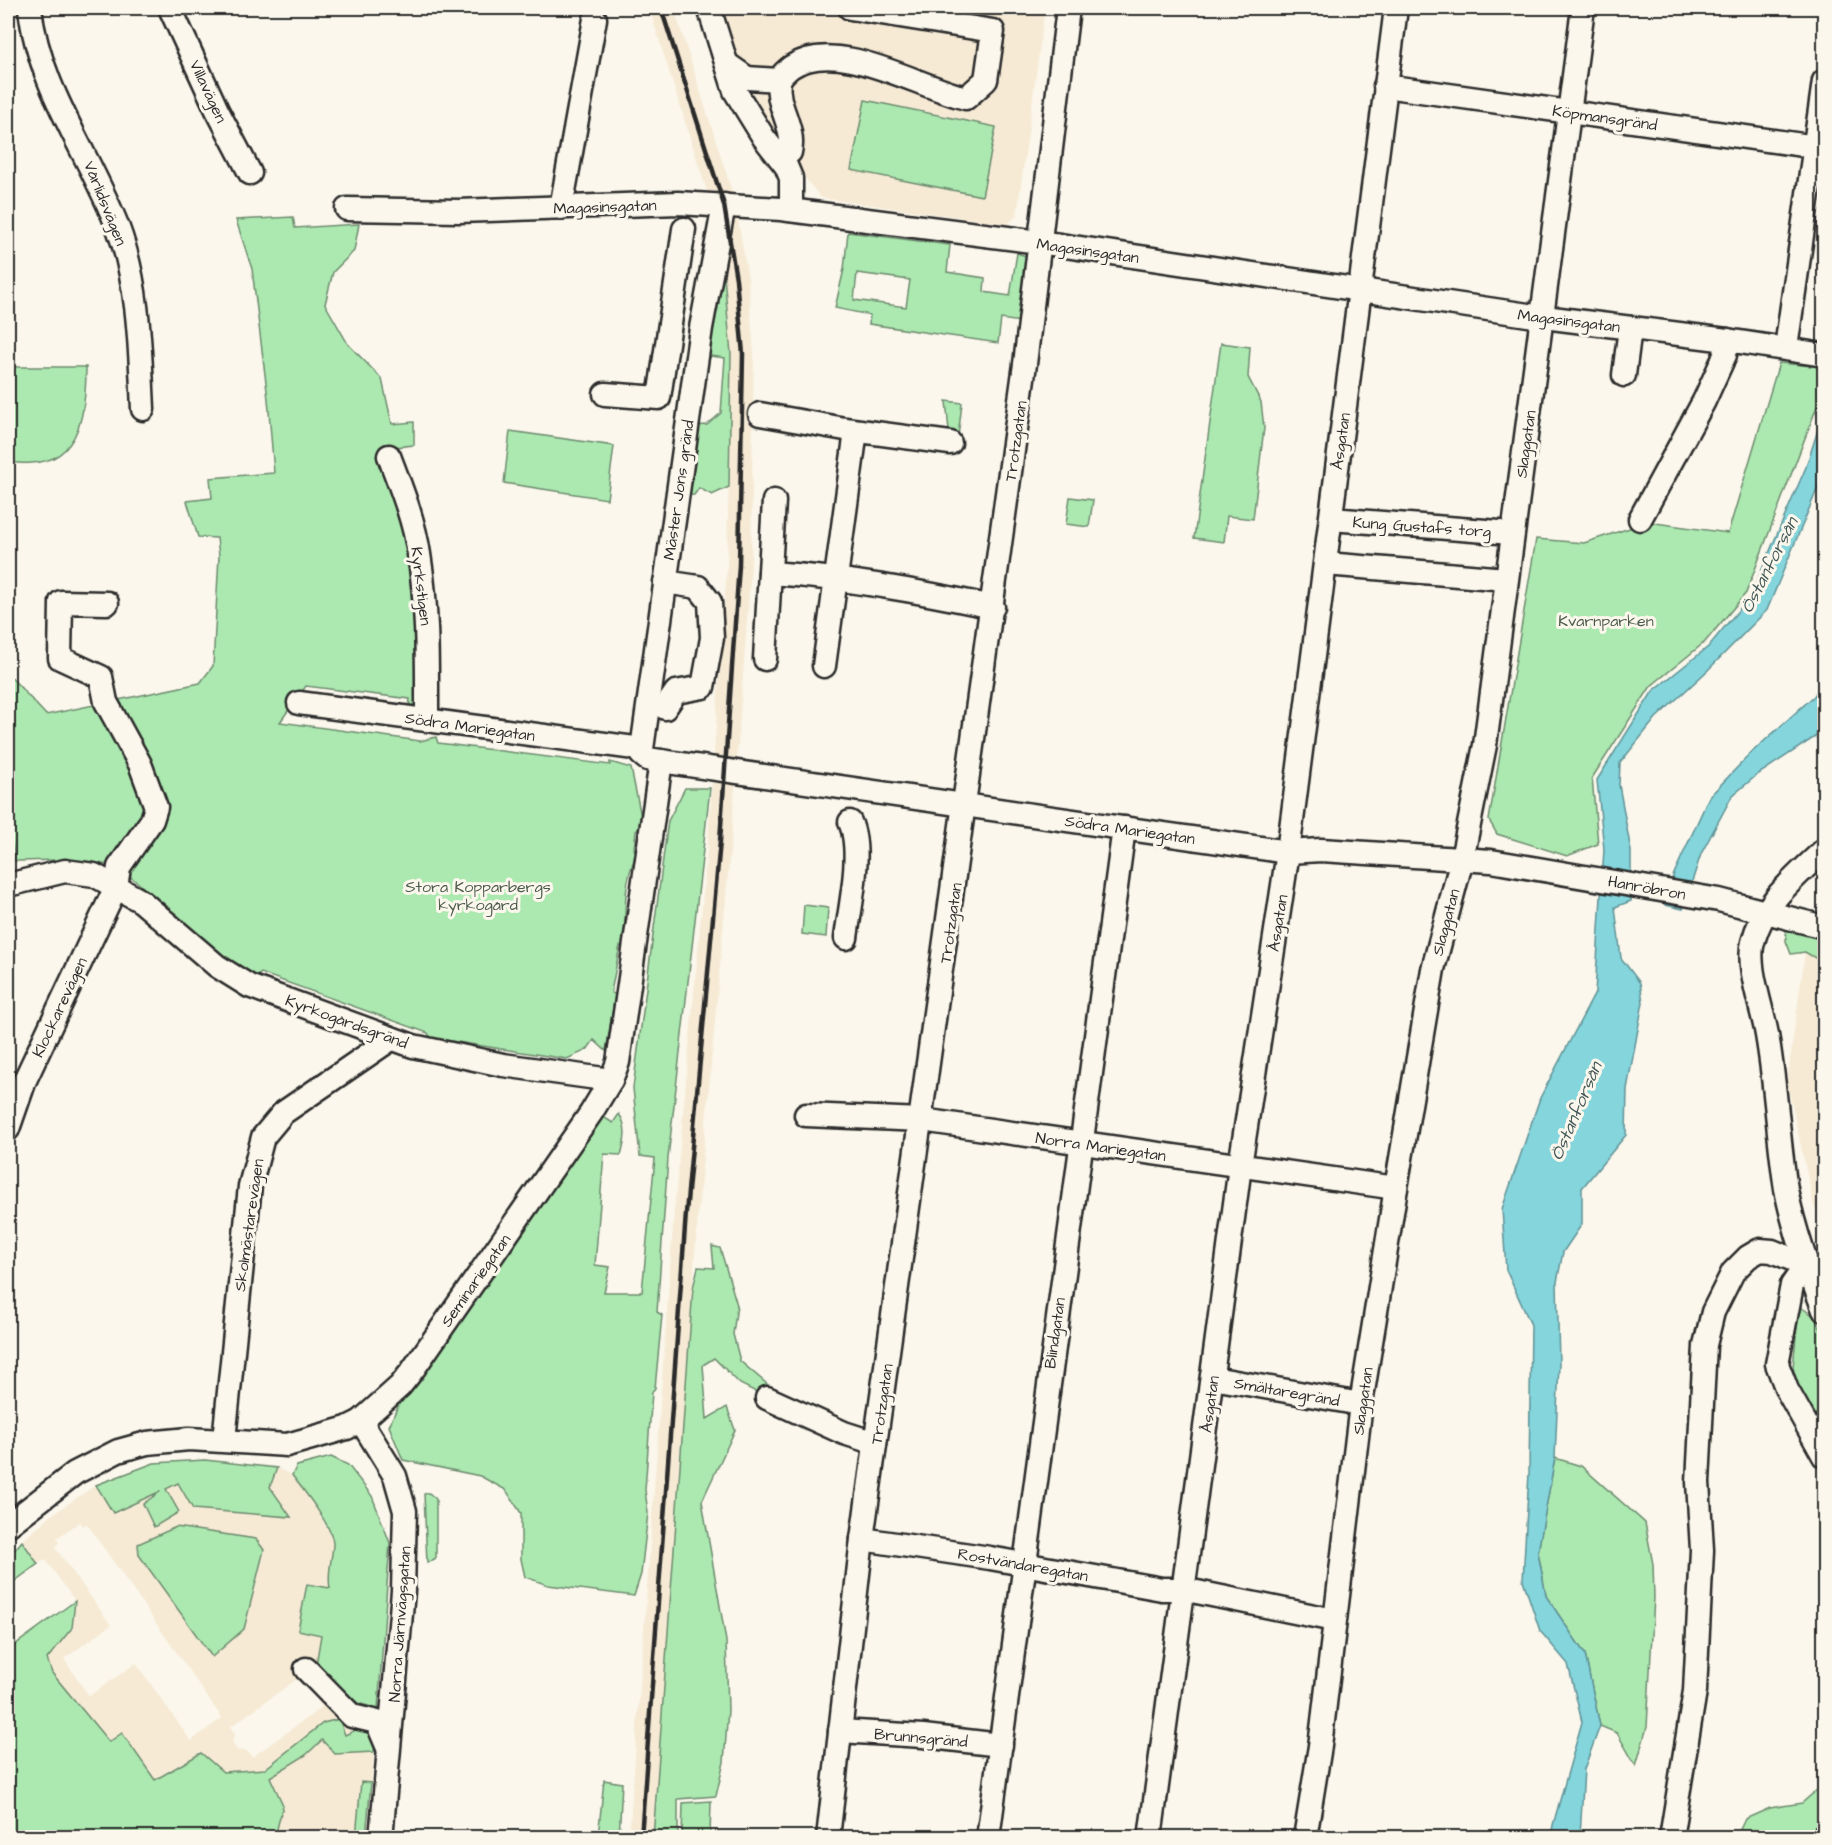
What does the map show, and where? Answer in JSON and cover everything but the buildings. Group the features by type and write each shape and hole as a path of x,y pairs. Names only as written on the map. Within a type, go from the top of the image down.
{"street":[{"name":"Vårlidsvägen","path":"30,8 32,31 40,58 110,208 124,246 131,278 140,348 143,409"},
{"name":"Villavägen","path":"170,8 217,110 250,173"},
{"path":"709,8 735,91 764,138 786,166 791,178 791,210"},
{"path":"790,152 792,138 780,102 779,80 794,65 810,59 829,58 881,67 966,98 972,96 986,80 993,32 850,8"},
{"name":"Trotzgatan","path":"828,1838 862,1539 993,607 1068,8"},
{"name":"Åsgatan","path":"1150,1838 1191,1590 1213,1378 1240,1166 1288,852 1326,564 1358,290 1396,8"},
{"name":"Slaggatan","path":"1305,1838 1320,1746 1361,1404 1396,1188 1433,969 1462,859 1485,745 1583,8"},
{"path":"561,208 595,18"},
{"path":"727,64 747,78 779,80"},
{"path":"1786,348 1819,147 1824,81"},
{"name":"Köpmansgränd","path":"1385,86 1819,147"},
{"name":"Magasinsgatan","path":"347,209 459,211 678,203 791,210 1039,242 1542,317 1728,340 1824,355"},
{"name":"Mäster Jons gränd","path":"642,749 701,328 724,205"},
{"path":"605,394 659,398 684,229"},
{"path":"1624,375 1630,327"},
{"path":"1640,519 1704,401 1725,355 1728,340"},
{"path":"760,414 856,431 950,443"},
{"path":"824,666 856,431"},
{"name":"Kyrkstigen","path":"389,456 409,512 419,553 428,634 427,720"},
{"path":"765,659 774,501"},
{"name":"Kung Gustafs torg","path":"1331,519 1511,538"},
{"path":"1326,564 1506,579"},
{"path":"770,573 884,584 993,607"},
{"path":"665,582 698,587 710,602 712,638 703,687 676,692 665,708"},
{"name":"Klockarevägen","path":"8,1129 25,1080 116,887 119,867 153,820 156,807 140,764 106,702 101,677 60,658 61,602 106,603"},
{"name":"Södra Mariegatan","path":"299,703 642,749"},
{"path":"642,749 641,754 647,759 661,761"},
{"name":"Södra Mariegatan","path":"661,761 1288,852 1313,850 1491,861 1600,879"},
{"name":"Seminariegatan","path":"8,1525 75,1473 118,1451 166,1440 224,1440 287,1445 340,1431 361,1421 400,1386 572,1141 611,1080 618,1062 661,761"},
{"path":"846,938 855,848 855,832 850,822"},
{"name":"Blindgatan","path":"988,1838 1023,1563 1124,828"},
{"path":"1824,850 1784,887 1764,913 1752,943 1752,962 1767,1035 1786,1189 1806,1264 1824,1310"},
{"name":"Kyrkogårdsgränd","path":"8,885 65,871 94,874 160,916 188,942 235,978 391,1039 504,1065 611,1080"},
{"name":"Hanröbron","path":"1600,879 1694,896 1764,913"},
{"path":"1764,913 1824,927"},
{"name":"Skolmästarevägen","path":"224,1440 250,1186 263,1137 283,1113 391,1039"},
{"name":"Norra Mariegatan","path":"806,1115 922,1120 1396,1188"},
{"path":"1671,1838 1695,1691 1702,1550 1698,1482 1705,1344 1713,1312 1733,1272 1748,1257 1760,1250 1772,1251 1806,1264"},
{"path":"1806,1264 1792,1286 1778,1364 1787,1390 1824,1456"},
{"name":"Smältaregränd","path":"1213,1378 1361,1404"},
{"path":"767,1398 844,1433 875,1443"},
{"name":"Norra Järnvägsgatan","path":"361,1421 395,1476 405,1511 403,1591 381,1838"},
{"name":"Rostvändaregatan","path":"862,1539 1023,1563 1162,1588 1191,1590 1334,1620"},
{"path":"306,1670 352,1716 377,1722 388,1750"},
{"name":"Brunnsgränd","path":"840,1731 923,1736 1001,1745"}],"shaded area":[{"path":"649,8 674,8 735,201 748,278 754,353 751,566 731,841 698,1213 653,1837 629,1838 674,1212 708,840 727,565 731,354 724,281 712,207"},
{"path":"699,8 1045,8 1017,215 1008,224 821,198 768,131 753,97 735,106"},
{"path":"1805,952 1824,963 1824,1216 1814,1207 1787,1082"},
{"path":"205,1460 277,1468 292,1475 317,1509 334,1542 329,1582 358,1703 378,1709 366,1837 275,1837 279,1823 200,1753 155,1780 122,1733 109,1743 52,1673 47,1659 72,1628 75,1601 45,1559 38,1564 22,1541 50,1516 96,1485 154,1463","holes":["80,1522 83,1526 87,1524 222,1718 191,1741 136,1663 89,1696 64,1659 111,1625 55,1547 59,1543 57,1538","300,1677 322,1707 252,1757 247,1751 237,1750 232,1741 235,1734 230,1727"]}],"green space":[{"path":"865,100 996,127 982,196 851,170"},
{"name":"Stora Kopparbergs kyrkogård","path":"293,217 295,228 359,224 354,251 333,272 325,304 348,344 382,379 392,424 414,422 414,445 395,447 436,704 409,707 410,699 306,686 280,722 420,741 436,737 438,743 610,765 610,762 631,768 643,826 636,831 634,849 637,854 627,886 625,945 620,946 611,992 615,995 606,1051 594,1040 587,1050 567,1059 431,1038 428,1033 261,973 255,978 194,937 132,878 107,865 74,860 15,861 8,818 8,674 46,715 200,683 213,666 219,556 217,538 198,537 187,501 212,498 210,478 274,473 268,399 252,269 236,220"},
{"path":"848,232 950,245 947,272 985,278 984,292 1010,296 1017,253 1029,257 1020,322 1001,319 998,343 869,324 870,315 835,308 844,269","holes":["857,273 910,280 906,307 854,300"]},
{"path":"724,276 731,354 729,487 712,495 699,488 694,495 681,496 695,426 707,425 721,413 725,358 711,356 708,362 698,352 715,279"},
{"path":"1221,343 1250,347 1248,377 1261,402 1264,428 1253,519 1227,516 1224,542 1194,538"},
{"name":"Kvarnparken","path":"1779,363 1824,367 1824,388 1746,593 1705,642 1651,686 1592,778 1598,844 1567,856 1497,834 1489,820 1536,539 1584,543 1648,522 1728,533"},
{"path":"8,367 86,367 85,398 78,429 71,442 61,453 48,460 8,463"},
{"path":"946,401 962,403 958,437 949,430"},
{"path":"510,431 614,446 607,499 504,483"},
{"path":"1070,497 1093,500 1089,527 1066,524"},
{"path":"685,788 710,788 668,1158 657,1312 662,1315 655,1388 652,1392 645,1490 648,1513 641,1574 634,1596 548,1585 525,1577 521,1559 521,1513 506,1490 480,1476 403,1460 389,1426 402,1397 461,1321 600,1115 613,1123 619,1114 624,1124 625,1134 621,1155 604,1154 595,1265 610,1267 604,1292 642,1292 655,1158 640,1156 633,1088 668,821"},
{"path":"804,905 828,908 826,937 802,934"},
{"path":"1786,928 1824,935 1824,963 1805,952 1791,954 1786,941"},
{"path":"712,1246 720,1248 737,1305 733,1334 740,1361 767,1384 764,1396 740,1384 714,1358 703,1365 707,1419 727,1407 735,1430 702,1501 726,1641 728,1710 724,1762 716,1796 678,1799 678,1837 653,1838 693,1288 698,1267 714,1268"},
{"path":"1799,1306 1814,1316 1824,1335 1824,1436 1799,1390 1793,1367"},
{"path":"331,1457 348,1465 372,1496 390,1543 378,1709 358,1703 316,1665 321,1635 298,1630 307,1584 330,1588 329,1572 333,1545 329,1529 292,1475 297,1466"},
{"path":"1555,1458 1581,1466 1645,1523 1653,1564 1654,1597 1647,1727 1636,1766 1617,1733 1600,1726 1585,1654 1546,1596 1538,1552"},
{"path":"205,1460 277,1468 270,1487 291,1517 193,1509 178,1483 166,1489 179,1512 154,1527 143,1504 161,1491 113,1513 96,1485 154,1463"},
{"path":"429,1493 436,1499 436,1558 427,1563 424,1494"},
{"path":"176,1527 256,1539 264,1550 244,1629 212,1657 139,1555 138,1544"},
{"path":"22,1541 38,1564 8,1586 8,1558"},
{"path":"75,1601 72,1628 47,1659 52,1673 109,1742 122,1733 155,1780 201,1753 223,1772 265,1769 323,1723 339,1719 345,1735 360,1728 377,1729 374,1752 335,1754 322,1740 306,1755 270,1777 283,1805 275,1837 8,1837 10,1791 8,1789 8,1650"},
{"path":"604,1780 622,1783 619,1837 598,1837"},
{"path":"361,1782 371,1783 366,1837 356,1837"},
{"path":"1818,1789 1824,1790 1824,1827 1816,1837 1736,1838 1745,1819 1770,1808 1802,1803"},
{"path":"711,1801 710,1837 682,1837 683,1803"}],"water":[{"name":"Östanforsån","path":"1824,411 1824,473 1767,610 1707,671 1656,718 1620,763 1619,785 1631,851 1631,901 1615,907 1621,958 1640,983 1643,1002 1627,1089 1626,1135 1582,1188 1582,1224 1563,1252 1557,1282 1559,1364 1555,1458 1538,1552 1546,1596 1585,1654 1600,1726 1584,1769 1580,1837 1551,1837 1582,1722 1568,1664 1540,1631 1523,1580 1529,1473 1531,1325 1506,1270 1502,1209 1540,1098 1595,993 1604,849 1597,780 1653,691 1708,647 1751,595 1806,467"},
{"path":"1824,680 1824,731 1757,775 1732,796 1701,854 1683,909 1665,905 1673,876 1709,797 1752,752 1814,696"}],"railway":[{"path":"641,1838 686,1213 720,841 739,565 743,354 736,279 724,205 661,8"}]}
